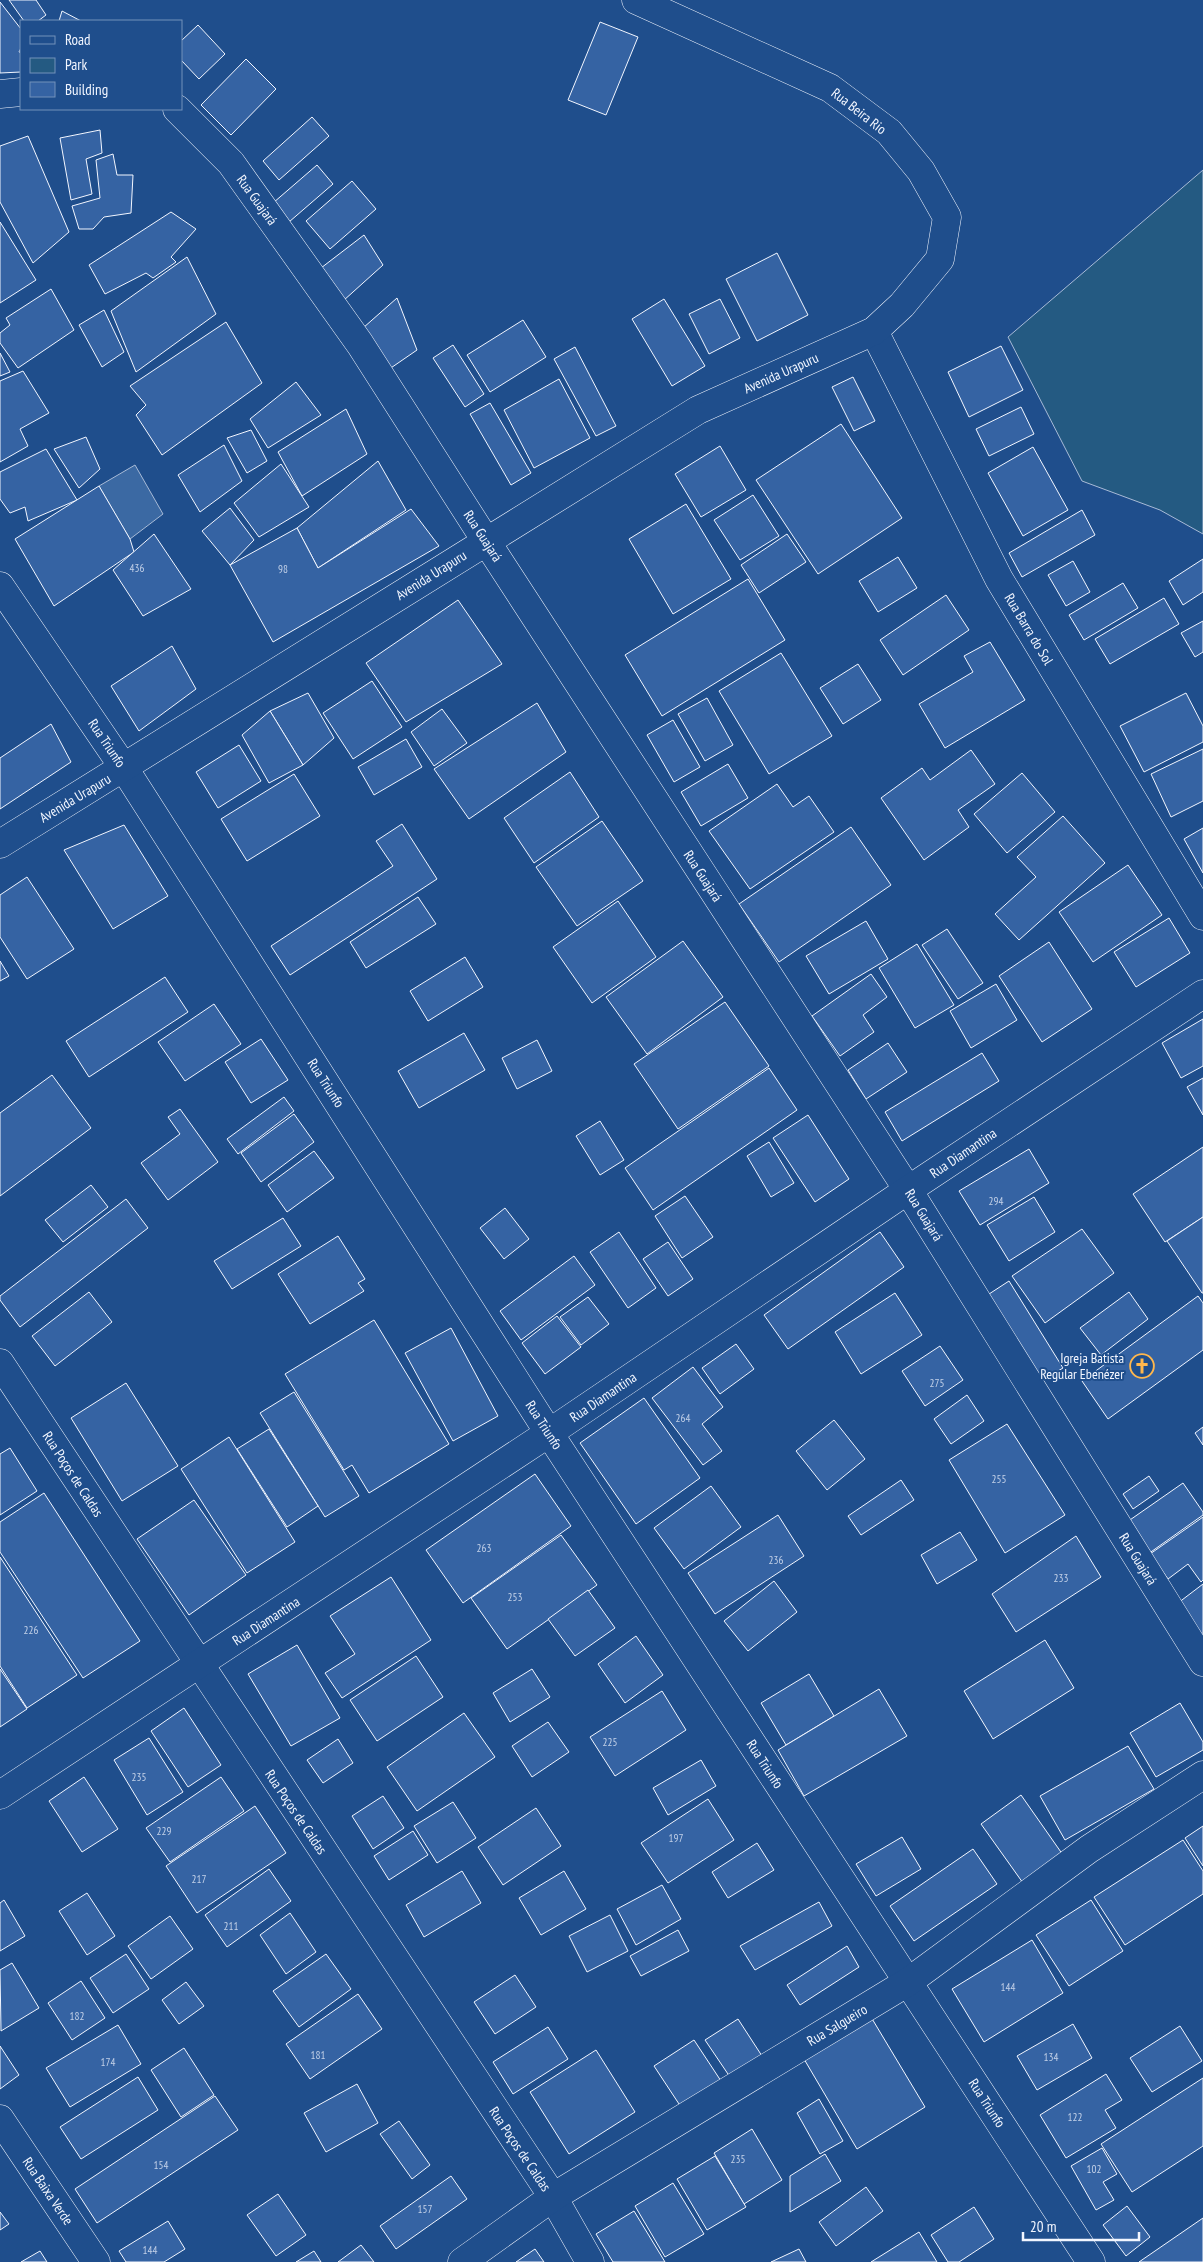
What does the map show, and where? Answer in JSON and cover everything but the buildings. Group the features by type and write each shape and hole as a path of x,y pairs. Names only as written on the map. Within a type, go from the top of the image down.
{"street":[{"name":"Rua Beira Rio","path":"636,0 830,88 889,132 921,171 948,217 940,259 902,305 874,331"},
{"path":"0,94 20,92"},
{"name":"Rua Guajará","path":"178,110 231,163 360,344 908,1190 1203,1662"},
{"name":"Avenida Urapuru","path":"0,844 698,410 874,331"},
{"name":"Rua Barra do Sol","path":"874,331 999,579 1203,916"},
{"name":"Rua Triunfo","path":"0,586 124,768 550,1433 1090,2262"},
{"name":"Rua Diamantina","path":"0,1796 550,1433 908,1190 1203,994"},
{"name":"Rua Poços de Caldas","path":"0,1363 552,2197 590,2262"},
{"name":"Rua Salgueiro","path":"462,2262 552,2197 908,1982 1089,1849 1203,1775"},
{"name":"Rua Baixa Verde","path":"0,2120 96,2262"}],"green space":[{"path":"1203,170 1203,534 1160,510 1082,481 1008,337"}],"shaded area":[{"path":"135,465 163,514 130,539 99,486"}],"place":[{"name":"Igreja Batista Regular Ebenézer","path":"1142,1366"}]}
